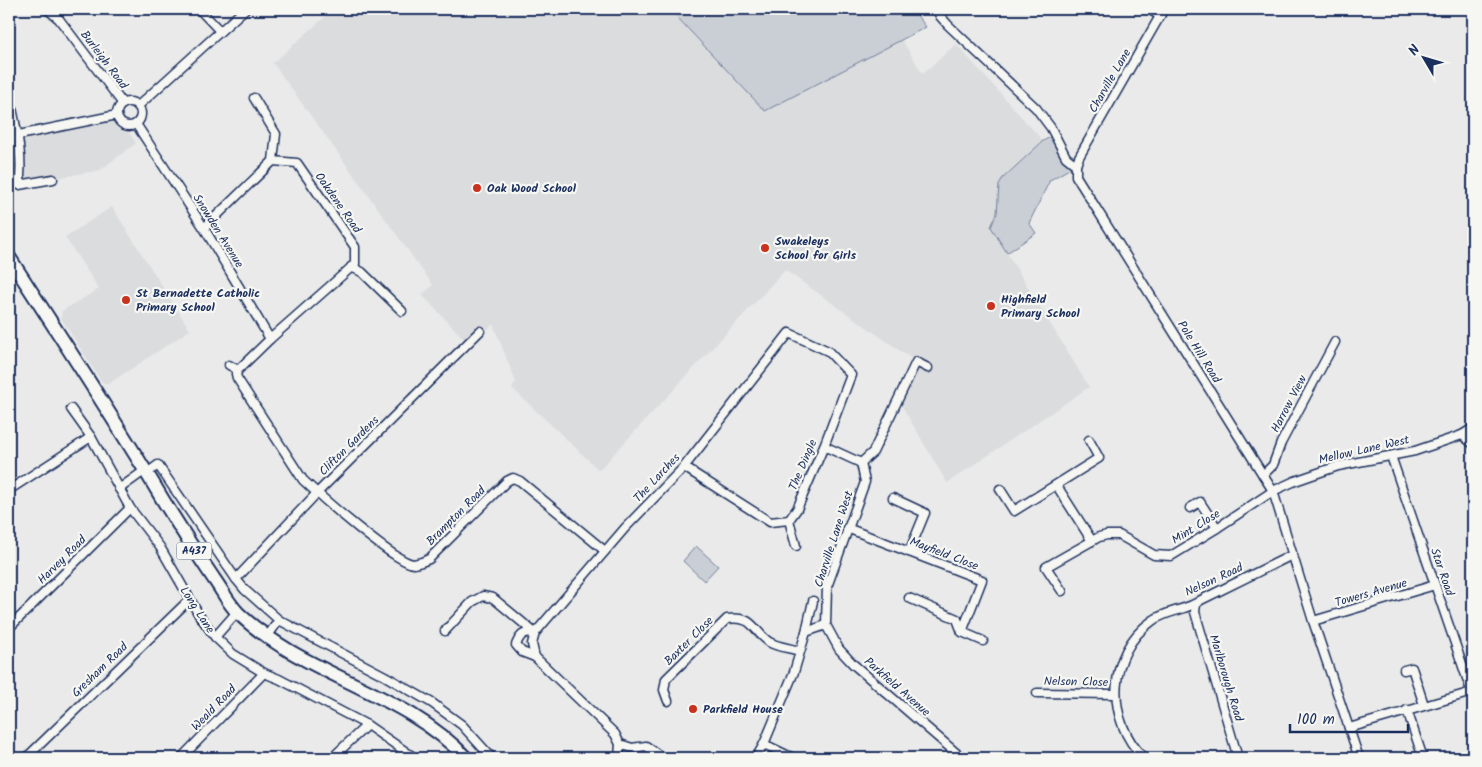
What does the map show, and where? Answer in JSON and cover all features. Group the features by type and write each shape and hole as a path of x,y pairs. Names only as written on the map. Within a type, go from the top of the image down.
{"main road":[{"name":"A437","path":"9,257 146,472 197,556 237,612 268,637 318,667 391,704 429,726 451,742 466,758"}],"street":[{"name":"Burleigh Road","path":"47,9 59,19 123,104"},
{"path":"199,9 220,31"},
{"path":"138,106 246,9"},
{"name":"Pole Hill Road","path":"937,9 948,25 1036,108 1051,128 1066,157 1076,165 1075,172 1079,181 1273,491 1292,555 1360,758"},
{"path":"1149,9 1162,12"},
{"name":"Charville Lane","path":"1076,165 1162,12"},
{"path":"9,94 18,136 21,169 19,185 53,178"},
{"path":"204,228 273,161 276,134 254,98"},
{"path":"130,102 138,106 141,116 136,124 124,125 119,121 118,109 123,104 130,102"},
{"path":"9,138 117,115"},
{"name":"Snowden Avenue","path":"136,124 204,228 270,339"},
{"name":"Oakdene Road","path":"273,161 297,164 355,247 355,264 351,267"},
{"path":"317,493 303,480 236,378 236,374 270,339 351,267 362,272 402,311"},
{"name":"Clifton Gardens","path":"236,579 317,493 480,331"},
{"name":"The Dingle","path":"789,333 828,352 851,375 824,446 797,509 789,520"},
{"name":"The Larches","path":"620,744 615,734 535,657 522,652 516,645 520,636 527,632 535,632 605,551 684,467 789,333"},
{"name":"Harrow View","path":"1263,474 1273,465 1281,443 1335,342"},
{"path":"824,446 862,463 873,452 916,362 928,368"},
{"path":"228,365 238,370"},
{"name":"Long Lane","path":"71,409 91,437 118,489 160,547 199,616 215,637 233,654 264,673 280,679 367,725 415,758"},
{"name":"Mellow Lane West","path":"1273,491 1338,466 1415,451 1462,435 1473,428"},
{"path":"1462,435 1473,444"},
{"path":"9,490 91,437"},
{"path":"1000,489 1014,511 1057,486 1099,458 1089,440"},
{"name":"Star Road","path":"1391,456 1473,694"},
{"name":"Charville Lane West","path":"826,625 827,587 865,482 862,463"},
{"path":"118,489 158,465 236,579 245,590 279,620 386,676 432,703 462,725 492,758"},
{"path":"684,467 770,522 789,520 796,546"},
{"name":"Brampton Road","path":"317,493 400,559 413,564 429,559 507,481 513,478 520,481 605,551"},
{"path":"1057,486 1092,541"},
{"name":"Mint Close","path":"1062,591 1046,567 1092,541 1107,535 1119,535 1149,553 1166,557 1177,553 1273,491"},
{"path":"893,498 926,514 909,552"},
{"path":"1190,508 1200,502 1217,528"},
{"name":"Harvey Road","path":"9,628 130,508"},
{"name":"Mayfield Close","path":"847,528 982,580 962,632"},
{"name":"Nelson Road","path":"1144,758 1133,746 1124,731 1115,694 1126,652 1138,633 1161,615 1178,608 1196,604 1292,555"},
{"name":"Towers Avenue","path":"1314,622 1435,586"},
{"path":"445,631 472,602 483,596 493,598 535,632 532,644 535,657"},
{"name":"Gresham Road","path":"26,758 190,598"},
{"path":"909,598 957,619 962,632 983,642"},
{"path":"756,758 764,744 794,672 813,602"},
{"name":"Marlborough Road","path":"1196,604 1194,612 1238,758"},
{"path":"215,637 237,612"},
{"name":"Baxter Close","path":"668,701 664,690 666,679 727,619 740,618 751,622 770,643 799,651"},
{"path":"268,637 279,620"},
{"path":"806,632 826,625"},
{"name":"Parkfield Avenue","path":"826,625 839,648 853,664 962,758"},
{"path":"1404,670 1412,668 1424,705"},
{"name":"Weald Road","path":"182,758 264,673"},
{"name":"Nelson Close","path":"1037,693 1115,694"},
{"path":"1349,728 1424,705 1473,694"},
{"path":"1407,710 1424,758"},
{"path":"332,758 367,725"},
{"path":"619,758 620,744 632,748 646,746 663,758"},
{"path":"764,744 793,758"}],"shaded area":[{"path":"334,9 671,9 765,110 901,39 923,74 956,44 1043,141 1002,179 999,185 997,213 991,227 1089,387 947,483 895,394 912,359 785,270 599,470 512,388 516,382 493,324 471,346 422,295 433,285 273,63"},
{"path":"671,9 912,9 926,27 765,111"},
{"path":"117,115 136,143 100,170 19,185 16,161 9,165 9,136"},
{"path":"1054,135 1076,165 1050,180 1029,223 1036,233 1007,253 991,227 997,213 999,185 1002,179 1043,141"},
{"name":"St Bernadette Catholic Primary School","path":"112,207 190,330 108,384 102,382 61,318 62,311 99,289 65,237"},
{"path":"696,546 718,566 704,581 683,561"}],"place":[{"name":"Oak Wood School","path":"477,188"},
{"name":"Swakeleys School for Girls","path":"765,248"},
{"name":"St Bernadette Catholic Primary School","path":"126,300"},
{"name":"Highfield Primary School","path":"991,306"},
{"name":"Parkfield House","path":"693,709"}]}
